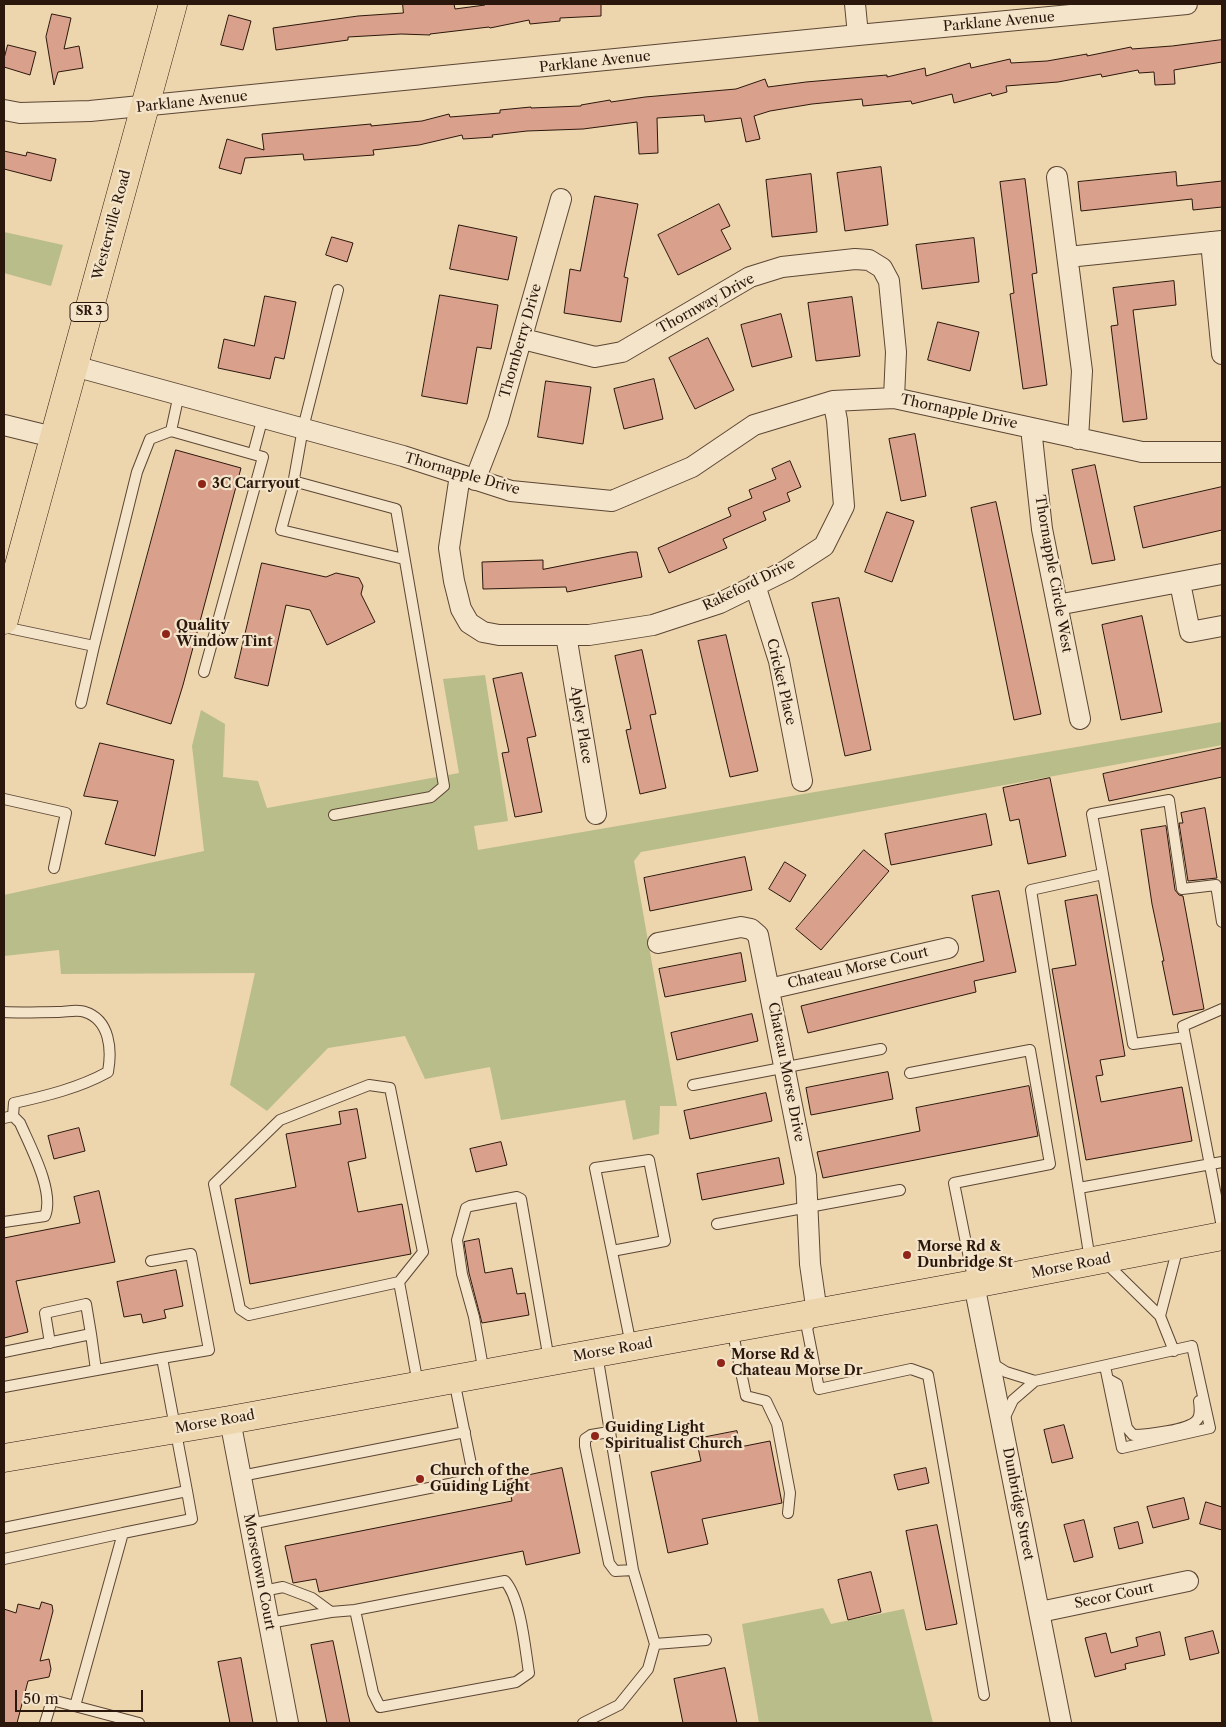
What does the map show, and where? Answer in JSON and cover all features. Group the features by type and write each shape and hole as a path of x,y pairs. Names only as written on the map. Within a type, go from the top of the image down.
{"main road":[{"name":"Westerville Road","path":"4,620 173,4"},
{"name":"Morse Road","path":"4,1458 230,1420 974,1284 1222,1236"}],"street":[{"path":"854,4 858,34"},
{"name":"Parklane Avenue","path":"4,110 20,113 70,112 144,106 858,34 1187,4"},
{"path":"1057,177 1082,371 1078,439"},
{"name":"Thornberry Drive","path":"468,477 498,420 561,199"},
{"path":"1068,257 1216,242 1222,354"},
{"name":"Thornway Drive","path":"522,339 595,357 622,352 750,277 782,267 855,259 869,260 882,268 889,281 896,352 894,398"},
{"name":"Thornapple Drive","path":"74,366 403,456 511,491 612,501 692,467 754,425 833,401 894,398 1142,452 1222,452"},
{"name":"Rakeford Drive","path":"468,477 449,548 461,609 469,623 483,632 498,635 589,635 652,625 720,603 786,570 824,546 844,506 837,420 833,401"},
{"path":"4,425 53,437"},
{"name":"Thornapple Circle West","path":"1031,428 1042,529 1080,719"},
{"path":"1057,605 1222,574"},
{"path":"1180,582 1190,632 1222,626"},
{"name":"Cricket Place","path":"755,585 779,661 802,781"},
{"name":"Apley Place","path":"566,635 596,814"},
{"name":"Chateau Morse Drive","path":"658,943 742,927 751,929 758,935 806,1176 810,1264 817,1313"},
{"name":"Chateau Morse Court","path":"769,989 948,948"},
{"name":"Dunbridge Street","path":"974,1284 1061,1723"},
{"name":"Morsetown Court","path":"230,1420 288,1723"},
{"name":"Secor Court","path":"1040,1612 1188,1581"}],"lane":[{"path":"338,290 303,428 281,530 404,559"},
{"path":"172,431 179,394"},
{"path":"254,454 263,417"},
{"path":"81,703 137,472 150,439 172,431 263,456 204,672"},
{"path":"293,481 396,509 444,786 431,797 334,814"},
{"path":"4,627 94,646"},
{"path":"4,799 66,813 54,868"},
{"path":"1185,1037 1133,1044 1092,814 1169,800 1182,889 1216,885 1222,922"},
{"path":"1103,874 1031,890 1079,1188 1096,1261 1160,1316 1174,1351"},
{"path":"1222,1009 1183,1026 1222,1227"},
{"path":"4,1012 84,1011 98,1019 111,1050 108,1072 73,1087 14,1104 9,1117 20,1123 43,1179 48,1204 45,1216 4,1222"},
{"path":"693,1085 881,1049"},
{"path":"910,1073 1030,1050 1050,1164 954,1182 974,1284"},
{"path":"399,1282 249,1315 240,1309 214,1184 280,1120 369,1085 390,1088 422,1252 399,1282 418,1385"},
{"path":"612,1251 665,1241 649,1160 595,1168 612,1251 632,1346"},
{"path":"1079,1188 1222,1162"},
{"path":"717,1224 900,1190"},
{"path":"484,1373 474,1317 462,1274 457,1240 466,1208 517,1197 521,1198 550,1361"},
{"path":"1160,1316 1178,1245"},
{"path":"4,1387 209,1350 190,1254 151,1261"},
{"path":"50,1342 45,1313 86,1304 96,1370"},
{"path":"817,1313 807,1328 819,1389 911,1368 928,1375 984,1695"},
{"path":"732,1328 746,1396 766,1401 776,1424 790,1493 788,1513"},
{"path":"4,1352 90,1334"},
{"path":"990,1362 1006,1372 1035,1380 1174,1351 1193,1350"},
{"path":"1105,1366 1122,1448 1210,1428 1193,1350"},
{"path":"1108,1379 1117,1384 1127,1428 1133,1434 1142,1435 1193,1425 1199,1418 1201,1408 1191,1365 1193,1350"},
{"path":"583,1723 620,1705 648,1669 655,1644 633,1570 597,1353"},
{"path":"4,1560 192,1519 162,1358"},
{"path":"250,1524 474,1479 454,1379"},
{"path":"1002,1422 1013,1400 1035,1380"},
{"path":"241,1476 465,1432"},
{"path":"609,1432 591,1435 586,1440 584,1446 608,1563 615,1571 633,1570"},
{"path":"4,1528 187,1491"},
{"path":"75,1706 123,1534"},
{"path":"269,1623 331,1612 355,1610 506,1581 511,1588 518,1612 529,1673 516,1682 380,1707 373,1693 355,1610"},
{"path":"263,1591 283,1587 312,1598 331,1612"},
{"path":"655,1644 706,1640"},
{"path":"45,1723 52,1700 139,1723"}],"green space":[{"path":"4,232 63,245 51,286 4,273"},
{"path":"485,675 508,821 474,826 478,850 1222,722 1222,745 641,852 634,861 677,1106 660,1106 659,1134 633,1140 625,1100 501,1120 490,1067 425,1079 405,1036 328,1048 267,1111 230,1085 255,973 61,974 59,950 4,956 4,895 204,851 192,746 201,710 225,724 223,777 258,781 267,808 459,773 443,679"},
{"path":"823,1608 831,1624 904,1609 933,1723 759,1723 742,1624"}],"building":[{"path":"403,4 454,4 455,9 484,4 601,4 601,16 560,18 560,21 530,24 529,20 490,28 430,35 401,34 348,37 348,40 276,50 273,28 358,16 403,13"},
{"path":"52,14 71,18 64,49 79,46 83,68 58,72 54,85 46,37"},
{"path":"229,15 251,21 243,50 221,45"},
{"path":"1222,40 1222,62 1174,70 1175,84 1155,85 1154,72 1139,73 1138,70 1102,77 1101,74 1058,82 1006,86 1007,92 992,96 991,93 954,103 952,94 912,104 911,101 863,106 862,99 812,104 770,111 754,116 760,139 746,142 741,118 705,122 704,115 657,118 658,153 639,154 637,122 583,129 527,131 492,135 493,137 463,139 462,135 419,145 373,150 374,155 304,160 303,154 245,158 241,174 219,168 227,139 264,150 262,134 422,121 449,114 450,117 500,113 500,110 531,107 581,106 610,100 611,102 736,89 765,79 768,87 887,75 887,77 925,68 926,76 970,63 971,68 1010,59 1011,63 1047,61 1087,54 1087,56 1131,47 1132,49 1172,46"},
{"path":"8,45 36,52 30,75 4,67"},
{"path":"4,151 26,156 27,152 56,159 51,181 4,169"},
{"path":"881,167 888,225 845,231 837,173"},
{"path":"1176,172 1177,186 1222,181 1222,207 1193,210 1192,199 1081,211 1078,182"},
{"path":"811,174 817,232 772,237 766,180"},
{"path":"1025,179 1037,273 1032,274 1047,385 1023,389 1010,294 1014,293 1000,182"},
{"path":"595,196 638,204 624,277 628,278 621,322 564,313 570,269 580,271"},
{"path":"719,204 730,226 721,230 731,249 678,275 658,235"},
{"path":"459,225 517,237 508,280 450,269"},
{"path":"332,237 353,243 347,262 326,255"},
{"path":"974,238 979,282 922,289 916,245"},
{"path":"1174,281 1176,305 1133,310 1147,419 1123,422 1111,326 1118,325 1113,288"},
{"path":"440,295 498,305 491,349 477,347 467,404 422,396"},
{"path":"265,296 296,302 284,359 275,357 270,379 218,368 224,339 254,346"},
{"path":"852,297 860,356 816,361 808,303"},
{"path":"781,314 792,357 752,367 741,325"},
{"path":"938,322 979,332 970,371 928,360"},
{"path":"708,338 734,390 695,409 669,358"},
{"path":"654,379 663,419 624,429 614,389"},
{"path":"546,381 591,387 583,444 538,437"},
{"path":"915,434 926,496 901,501 889,439"},
{"path":"176,450 241,468 171,724 107,704"},
{"path":"790,461 801,487 787,493 790,501 763,512 766,520 723,539 727,548 669,573 658,548 731,516 728,508 752,498 749,490 776,479 772,469"},
{"path":"1095,465 1115,560 1092,564 1072,470"},
{"path":"1222,487 1222,530 1143,548 1134,507"},
{"path":"996,502 1041,714 1014,720 971,508"},
{"path":"887,512 914,521 892,582 865,572"},
{"path":"637,552 642,577 567,592 566,587 483,589 482,562 543,560 543,569"},
{"path":"262,563 326,577 336,573 359,578 363,586 361,594 375,622 327,645 310,610 286,605 268,686 235,678"},
{"path":"839,598 871,750 845,756 812,603"},
{"path":"1142,616 1162,712 1121,720 1102,625"},
{"path":"726,635 758,771 730,777 698,641"},
{"path":"642,650 656,714 650,715 666,788 640,794 626,730 631,729 615,656"},
{"path":"522,673 536,736 527,738 542,812 515,817 502,753 509,752 493,679"},
{"path":"100,743 174,760 155,856 105,844 118,801 84,796"},
{"path":"1222,748 1222,777 1109,801 1103,774"},
{"path":"1050,778 1066,856 1028,864 1019,819 1010,821 1003,788"},
{"path":"1205,808 1217,878 1188,881 1179,823 1183,823 1181,813"},
{"path":"986,814 992,845 891,865 885,834"},
{"path":"1166,826 1175,890 1179,895 1183,896 1204,1009 1173,1015 1152,904 1141,830"},
{"path":"864,850 889,871 821,950 796,929"},
{"path":"745,857 752,890 650,911 644,878"},
{"path":"785,862 806,875 790,902 769,889"},
{"path":"999,891 1016,972 974,981 976,992 808,1033 801,1006 984,961 972,896"},
{"path":"1097,895 1125,1056 1100,1060 1103,1075 1096,1076 1101,1102 1182,1087 1192,1141 1086,1160 1052,969 1076,965 1065,901"},
{"path":"741,953 746,981 665,997 659,969"},
{"path":"752,1014 758,1041 677,1060 671,1033"},
{"path":"888,1072 893,1099 811,1115 806,1088"},
{"path":"1029,1086 1038,1136 823,1178 817,1152 920,1131 916,1108"},
{"path":"766,1093 772,1121 690,1139 684,1111"},
{"path":"357,1109 366,1158 348,1162 358,1212 402,1204 411,1254 250,1284 235,1199 296,1187 286,1134 341,1124 339,1112"},
{"path":"79,1128 85,1151 54,1159 48,1136"},
{"path":"501,1142 507,1165 476,1172 470,1149"},
{"path":"779,1158 784,1184 702,1200 697,1174"},
{"path":"99,1191 115,1262 16,1281 28,1332 4,1338 4,1238 80,1223 74,1197"},
{"path":"479,1239 485,1273 512,1268 517,1294 525,1293 529,1315 482,1323 469,1273 464,1242"},
{"path":"176,1270 183,1306 164,1310 166,1318 143,1323 141,1314 124,1317 117,1282"},
{"path":"1064,1425 1073,1458 1052,1463 1044,1430"},
{"path":"737,1431 740,1447 770,1441 782,1503 702,1519 708,1544 668,1553 651,1472 701,1461 696,1439"},
{"path":"562,1468 580,1553 526,1565 523,1551 319,1592 316,1579 293,1583 285,1546 512,1501 507,1480"},
{"path":"926,1468 929,1483 898,1490 894,1475"},
{"path":"1184,1498 1189,1519 1153,1528 1147,1507"},
{"path":"1206,1502 1222,1507 1222,1530 1200,1524"},
{"path":"1084,1520 1093,1557 1074,1562 1064,1525"},
{"path":"1138,1522 1143,1543 1119,1549 1114,1528"},
{"path":"937,1525 957,1624 926,1630 906,1531"},
{"path":"871,1572 881,1612 848,1620 838,1580"},
{"path":"42,1602 52,1605 53,1611 40,1661 49,1659 51,1669 49,1677 28,1681 17,1723 4,1723 4,1609 16,1613 18,1604 39,1609"},
{"path":"1213,1631 1219,1653 1190,1660 1185,1638"},
{"path":"1160,1632 1165,1655 1125,1664 1126,1669 1095,1677 1085,1638 1106,1633 1111,1653 1138,1646 1136,1638"},
{"path":"333,1641 350,1723 327,1723 311,1645"},
{"path":"241,1658 253,1723 230,1723 218,1662"},
{"path":"725,1668 737,1723 683,1723 674,1679"}],"place":[{"name":"3C Carryout","path":"202,484"},
{"name":"Quality Window Tint","path":"166,634"},
{"name":"Morse Rd & Dunbridge St","path":"907,1255"},
{"name":"Morse Rd & Chateau Morse Dr","path":"721,1363"},
{"name":"Guiding Light Spiritualist Church","path":"595,1436"},
{"name":"Church of the Guiding Light","path":"420,1479"}]}
